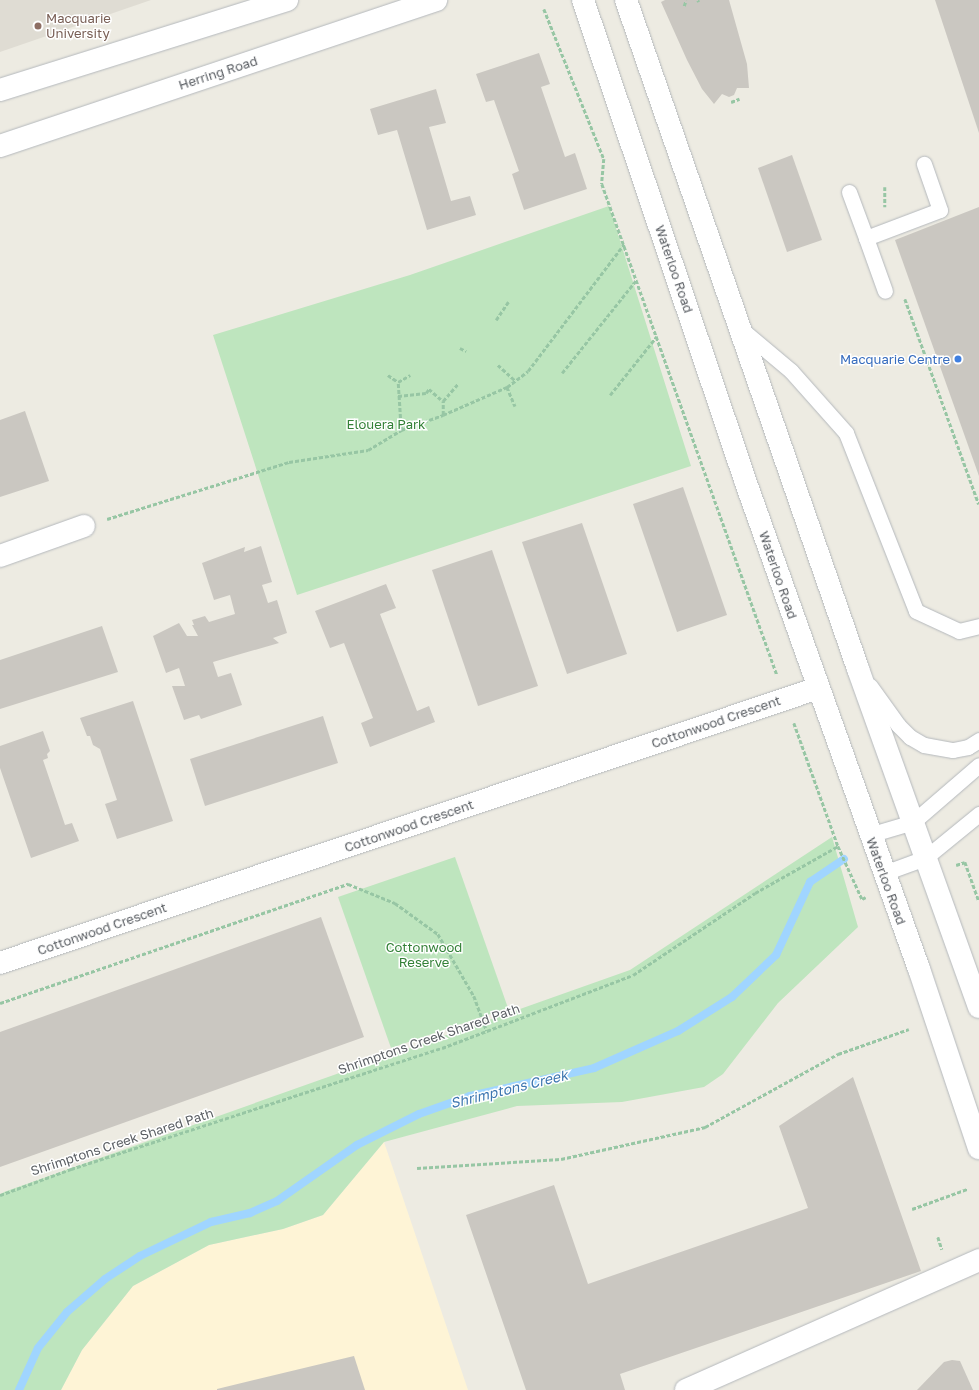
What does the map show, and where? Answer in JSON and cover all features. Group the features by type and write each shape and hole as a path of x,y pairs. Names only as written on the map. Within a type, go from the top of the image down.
{"street":[{"path":"0,90 287,0"},
{"name":"Herring Road","path":"0,146 436,0"},
{"name":"Waterloo Road","path":"583,0 746,482 869,835 919,969 979,1148"},
{"path":"626,0 858,669 925,858 972,978 979,1007"},
{"path":"0,556 84,526"},
{"name":"Cottonwood Crescent","path":"0,963 818,688"},
{"path":"686,1390 979,1260"}],"lane":[{"path":"866,238 940,210 924,164"},
{"path":"849,192 885,291"},
{"path":"740,329 791,371 846,433 916,611 959,631 979,626"},
{"path":"858,669 898,725 910,737 930,747 953,750 968,747 979,740"},
{"path":"869,835 913,822 979,765"},
{"path":"884,874 925,858 979,814"}],"path":[{"path":"684,6 686,0"},
{"path":"544,9 604,159 602,184 775,668"},
{"path":"731,102 739,100"},
{"path":"885,187 886,230"},
{"path":"84,526 289,462 368,450 401,430 444,415 507,387 528,372 624,244"},
{"path":"562,373 637,279"},
{"path":"902,292 979,504"},
{"path":"496,320 508,302"},
{"path":"610,395 657,336"},
{"path":"460,348 466,351"},
{"path":"498,365 516,381"},
{"path":"388,375 398,382"},
{"path":"398,382 410,375"},
{"path":"398,382 401,430"},
{"path":"443,401 458,384"},
{"path":"507,387 515,406"},
{"path":"398,396 426,393 429,389 443,401 444,415"},
{"path":"794,722 838,846 862,899"},
{"name":"Shrimptons Creek Shared Path","path":"0,1195 63,1171 442,1048 633,975 755,893 838,846"},
{"path":"965,862 979,901"},
{"path":"0,1003 348,884 395,903 438,934 474,996 487,1031"},
{"path":"417,1168 561,1159 705,1127 838,1054 909,1029"},
{"path":"912,1209 967,1189"},
{"path":"938,1237 942,1249"}],"shaded area":[{"name":"Macquarie University","path":"0,0 151,0 0,52"},
{"path":"384,1142 468,1390 61,1390 82,1350 133,1286 209,1245 283,1229 323,1215"}],"green space":[{"name":"Elouera Park","path":"609,206 691,466 297,595 213,335 410,275"},
{"path":"832,837 858,927 778,1003 723,1074 704,1087 622,1102 517,1106 384,1142 323,1215 283,1229 209,1245 133,1286 82,1350 61,1390 0,1390 0,1195 4,1192 630,970"},
{"name":"Cottonwood Reserve","path":"455,857 508,1008 391,1048 338,897"}],"building":[{"path":"665,0 729,0 747,64 749,88 737,88 734,95 729,97 722,94 714,104 702,89 687,60 661,2"},
{"path":"935,0 979,0 979,133"},
{"path":"539,53 550,84 541,87 565,157 575,153 587,189 524,210 512,174 519,171 494,100 486,102 476,74"},
{"path":"436,89 446,123 429,127 451,201 470,196 476,215 427,230 397,130 378,135 370,109"},
{"path":"792,155 822,240 787,252 758,168"},
{"name":"Macquarie Centre","path":"979,207 979,476 895,240"},
{"path":"25,411 49,481 0,497 0,420"},
{"path":"683,487 727,615 677,632 633,504"},
{"path":"582,523 627,654 567,674 522,542"},
{"path":"261,546 272,582 262,585 268,603 277,600 287,633 273,638 279,643 213,662 218,677 231,673 242,705 201,719 199,715 184,720 172,686 185,686 179,668 166,673 153,636 179,623 187,636 198,636 192,625 194,625 192,620 205,616 209,622 235,614 230,595 214,600 202,563 245,547 244,552"},
{"path":"492,550 538,686 478,706 432,570"},
{"path":"386,584 396,608 380,614 417,711 429,706 435,722 370,747 361,723 373,718 344,643 330,648 315,611"},
{"path":"102,626 118,672 0,709 0,660"},
{"path":"133,701 173,821 117,839 105,804 117,800 100,749 93,745 90,736 87,736 80,718"},
{"path":"323,716 338,763 205,806 190,759"},
{"path":"43,731 50,751 47,754 48,758 43,760 65,825 72,823 79,841 31,858 0,768 0,746"},
{"path":"321,917 364,1037 0,1167 0,1032"},
{"path":"853,1077 921,1271 620,1374 625,1390 526,1390 466,1215 554,1185 588,1284 808,1208 779,1126"},
{"path":"354,1356 365,1390 217,1390 217,1389"},
{"path":"952,1360 960,1361 973,1390 917,1390 944,1362"}],"waterway":[{"name":"Shrimptons Creek","path":"19,1390 38,1348 67,1312 105,1279 140,1256 211,1222 250,1213 277,1201 357,1145 419,1114 470,1096 594,1068 678,1031 732,997 776,955 810,882 844,859"}],"place":[{"name":"Macquarie University","path":"38,26"},
{"name":"Macquarie Centre","path":"958,359"}]}
